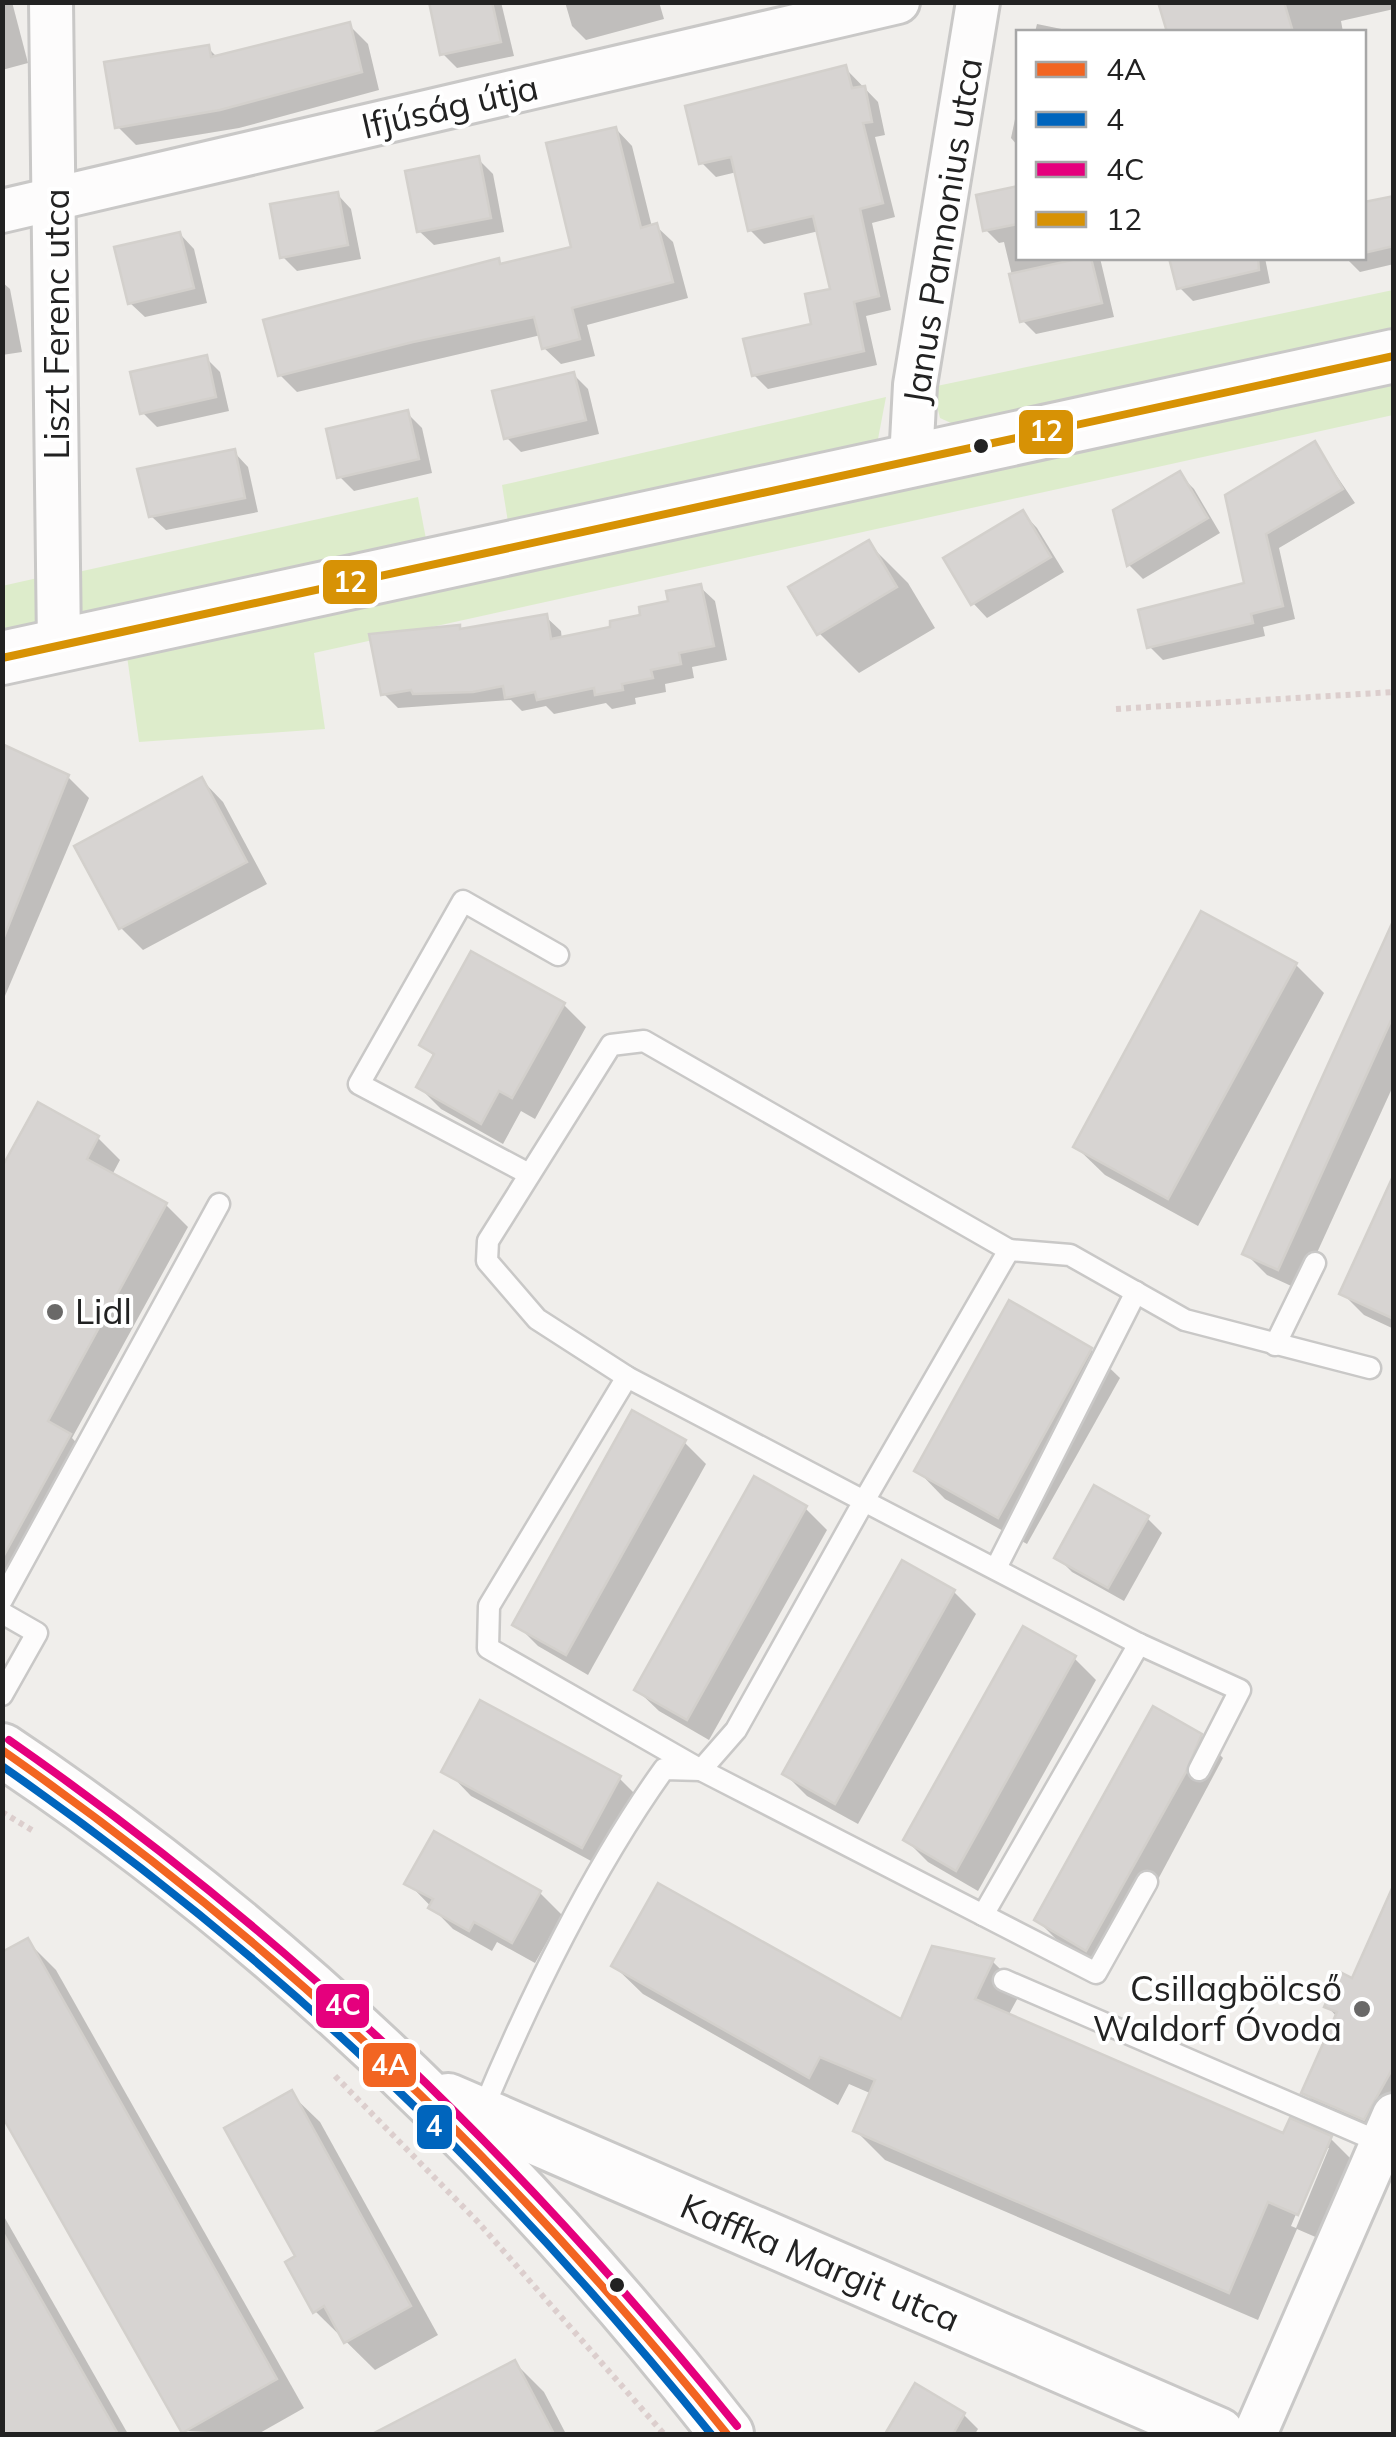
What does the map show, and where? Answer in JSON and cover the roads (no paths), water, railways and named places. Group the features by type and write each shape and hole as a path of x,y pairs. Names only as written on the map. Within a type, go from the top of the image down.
{"street":[{"name":"Liszt Ferenc utca","path":"51,2 59,646"},
{"name":"Ifjúság útja","path":"2,211 898,2"},
{"name":"Janus Pannonius utca","path":"912,460 915,385 978,2"},
{"path":"2,658 1394,356"},
{"path":"2,1750 89,1807 298,1974 423,2090 523,2190 627,2307 727,2434"},
{"name":"Kaffka Margit utca","path":"423,2090 1218,2434"},
{"path":"1254,2434 1388,2129"}],"lane":[{"path":"529,1174 359,1084 463,901 558,955"},
{"path":"1200,1770 1240,1690 1139,1644 627,1377 537,1319 488,1262 488,1241 602,1054 626,1040 644,1041 1008,1250 1070,1255 1185,1320 1370,1368"},
{"path":"2,1600 219,1204"},
{"path":"702,1770 736,1730 1008,1250"},
{"path":"1274,1345 1315,1263"},
{"path":"996,1568 1136,1292"},
{"path":"627,1377 488,1606 488,1648 702,1770 1096,1973 1148,1882"},
{"path":"2,1613 36,1632 2,1695"},
{"path":"983,1915 1139,1644"},
{"path":"481,2114 525,2008 633,1812 664,1768 702,1770"},
{"path":"1004,1980 1388,2129"}],"place":[{"name":"Lidl","path":"55,1312"},
{"name":"Csillagbölcső Waldorf Óvoda","path":"1362,2009"}]}
